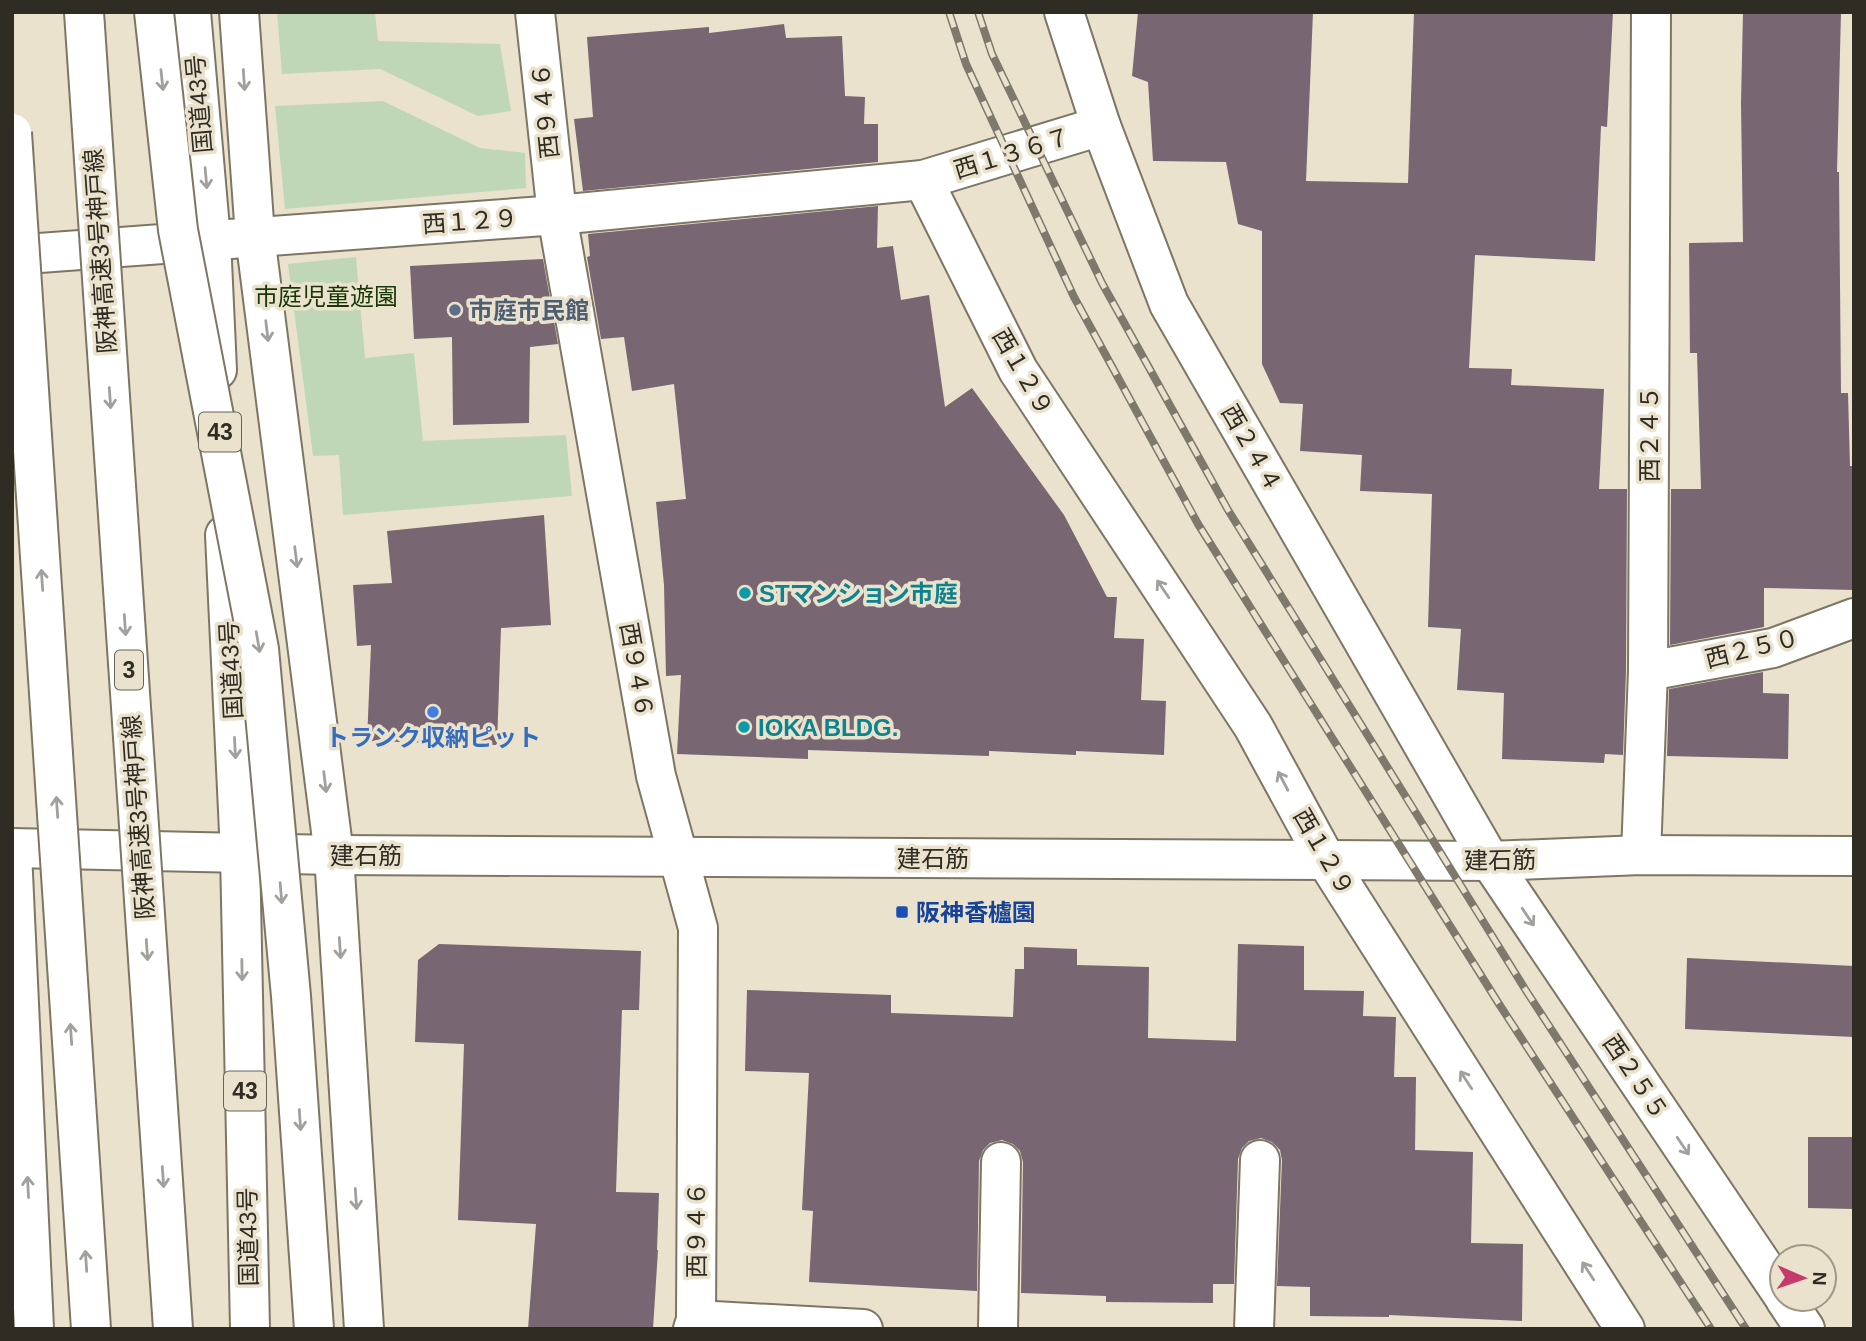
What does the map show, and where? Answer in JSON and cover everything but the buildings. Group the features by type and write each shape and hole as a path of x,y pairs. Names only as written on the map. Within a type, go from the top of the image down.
{"main road":[{"name":"阪神高速3号神戸線","path":"84,12 173,1329"},
{"path":"154,12 178,230 260,649 291,996 314,1329"},
{"name":"国道43号","path":"191,12 211,240 240,853 250,1329"},
{"path":"239,12 255,236 334,855 364,1329"},
{"name":"西９４６","path":"535,12 556,215 656,776 698,928 695,1324"},
{"name":"西２４４","path":"1064,12 1101,126 1170,304 1490,860"},
{"name":"西２４５","path":"1641,855 1648,671 1651,12"},
{"name":"西１３６７","path":"923,180 1101,126"},
{"path":"12,133 91,1329"},
{"name":"西１２９","path":"12,255 556,215 923,180 1017,370 1253,726 1326,860 1625,1329"},
{"name":"西２５０","path":"1648,671 1773,648 1854,618"},
{"path":"12,850 34,1329"},
{"name":"建石筋","path":"12,850 334,855 1326,860 1490,860 1641,855 1854,856"},
{"name":"西２５５","path":"1490,860 1768,1273"},
{"path":"1254,1329 1260,1160"},
{"path":"998,1329 1001,1162"},
{"path":"1794,1313 1805,1329"},
{"path":"695,1324 863,1329"}],"green space":[{"path":"277,12 375,12 378,41 500,44 511,111 478,116 380,69 282,74"},
{"path":"383,101 480,148 525,153 526,188 285,209 275,106"},
{"name":"市庭児童遊園","path":"356,257 365,358 414,353 423,441 566,435 572,496 343,515 339,455 313,456 288,264"}],"railway":[{"path":"949,12 966,64 1074,297 1198,524 1499,1004 1711,1329"},
{"path":"978,12 992,54 1102,283 1228,510 1525,989 1746,1329"}],"place":[{"name":"市庭市民館","path":"455,310"},
{"name":"STマンション市庭","path":"745,593"},
{"name":"トランク収納ピット","path":"433,712"},
{"name":"IOKA BLDG.","path":"744,727"},
{"name":"阪神香櫨園","path":"902,912"}]}
